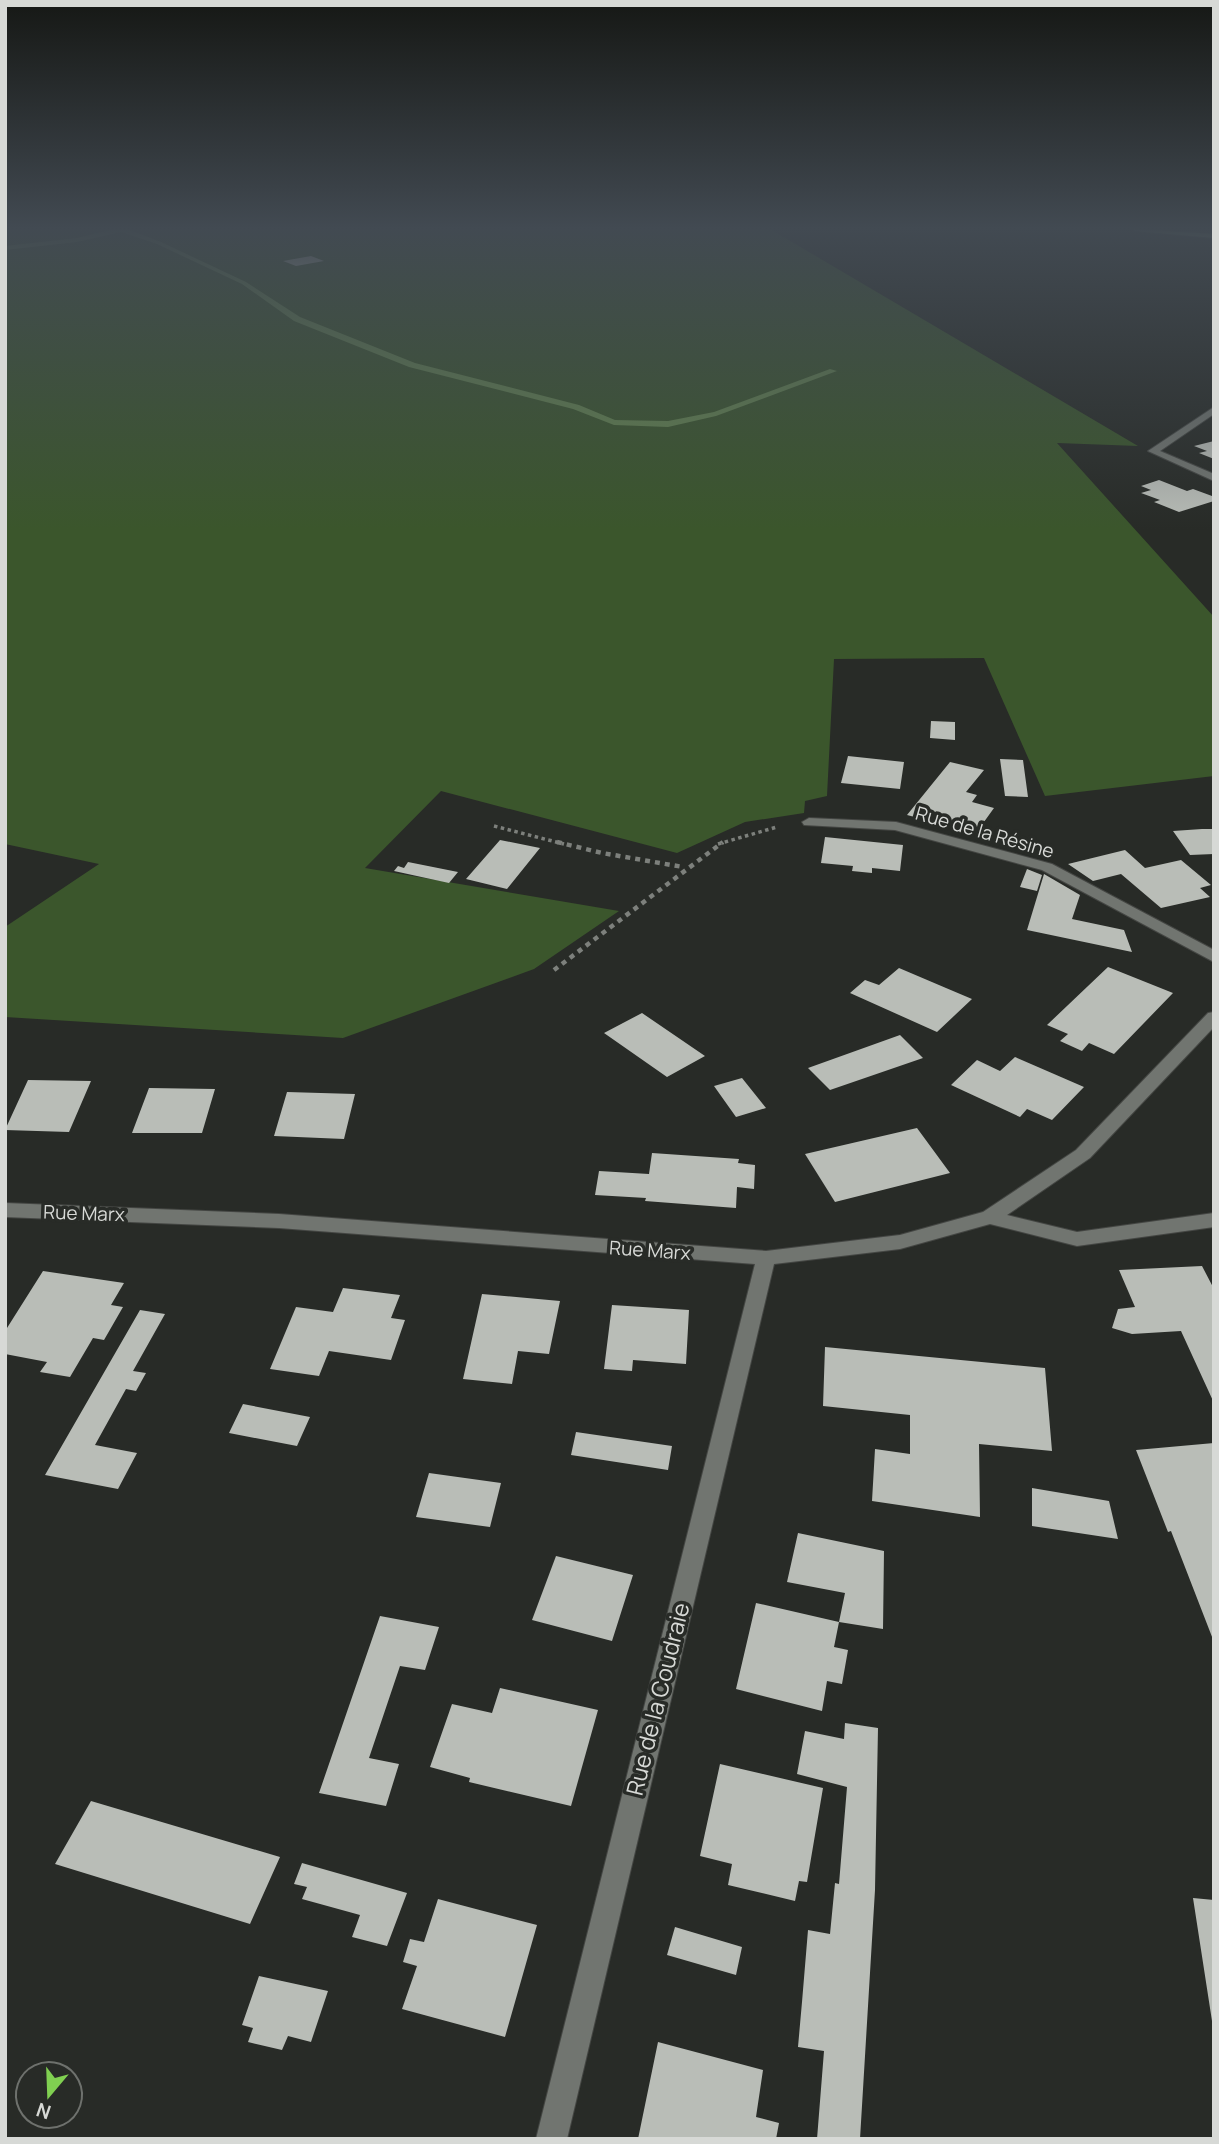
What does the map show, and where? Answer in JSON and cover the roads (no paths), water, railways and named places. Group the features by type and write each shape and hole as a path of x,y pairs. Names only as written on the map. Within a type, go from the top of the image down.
{"street":[{"path":"1214,410 1153,451 1214,478"},
{"name":"Rue de la Résine","path":"809,822 896,826 1047,867 1214,957"},
{"name":"Rue Marx","path":"5,1210 279,1221 765,1258 900,1242 990,1217 1083,1154 1214,1017"},
{"path":"990,1217 1077,1240 1214,1220"},
{"name":"Rue de la Coudraie","path":"551,2139 765,1258"}],"waterway":[{"path":"322,329 412,365 576,407 614,422 668,424 716,414 833,371"}]}
